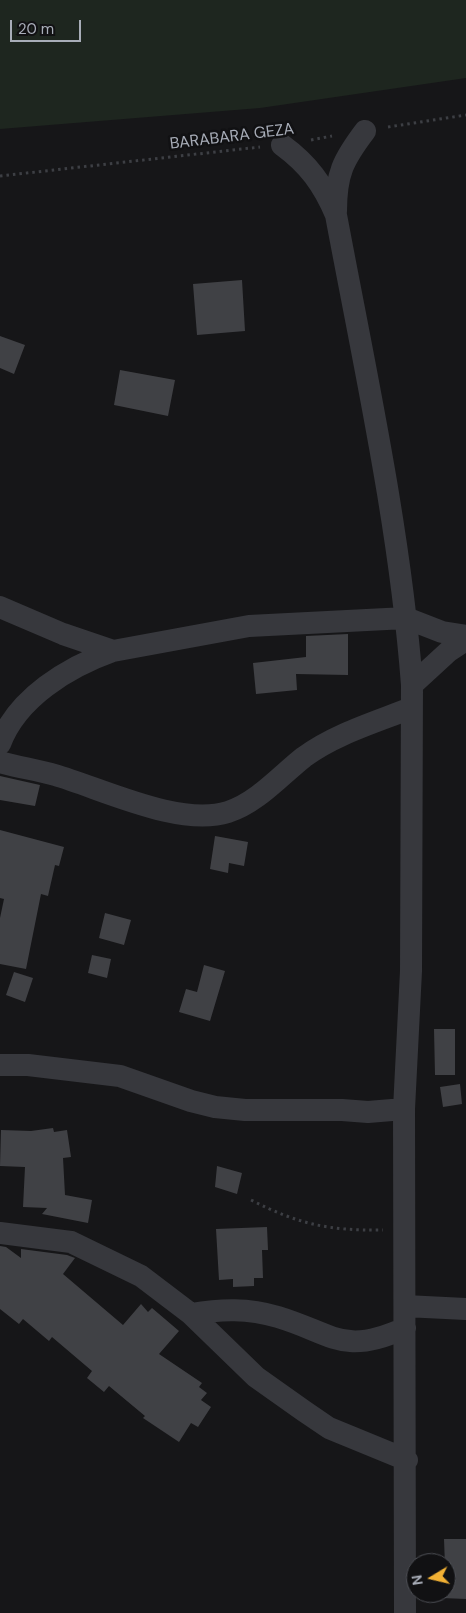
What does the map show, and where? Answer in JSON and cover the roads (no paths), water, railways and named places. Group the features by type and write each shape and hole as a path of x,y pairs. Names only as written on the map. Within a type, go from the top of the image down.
{"street":[{"path":"336,215 340,169 349,151 365,131"},
{"path":"282,145 300,158 314,174 326,192 336,215 365,371 406,618 412,685 410,972 404,1109 407,1460 406,1613"},
{"path":"0,607 63,634 113,651"},
{"path":"0,744 18,711 41,691 92,658 113,651 249,626 406,618 442,632 466,638"},
{"path":"412,685 466,638"},
{"path":"0,762 56,776 171,812 195,816 213,815 229,812 250,800 306,756 340,737 412,708"},
{"path":"0,1065 28,1065 120,1076 191,1101 215,1107 245,1110 342,1110 368,1112 404,1109"},
{"path":"0,1233 72,1242 141,1276 191,1314 256,1377 304,1411 346,1436 407,1460"},
{"path":"405,1306 466,1309"},
{"path":"191,1314 224,1309 245,1310 278,1317 340,1340 358,1342 376,1339 405,1328"}]}
